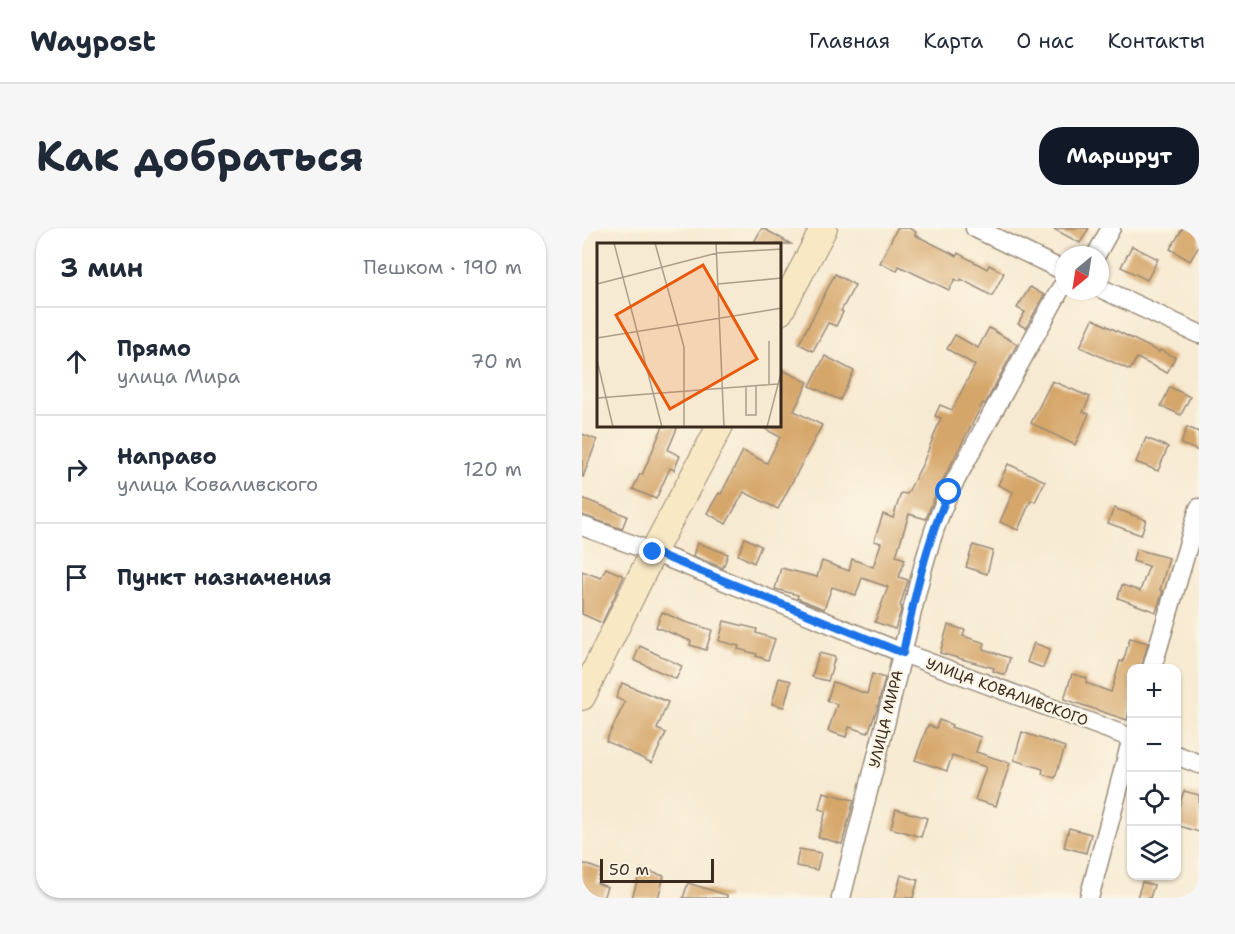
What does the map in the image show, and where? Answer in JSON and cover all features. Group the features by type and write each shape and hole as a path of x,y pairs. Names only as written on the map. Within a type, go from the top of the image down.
{"main road":[{"path":"782,308 824,228"},
{"path":"582,697 653,552 719,428"}],"street":[{"path":"975,228 1055,267"},
{"path":"1101,246 1111,228"},
{"path":"1109,292 1199,334"},
{"name":"УЛИЦА МИРА","path":"841,898 903,653 913,602 937,518 1056,300"},
{"path":"1153,664 1199,508"},
{"name":"УЛИЦА КОВАЛИВСКОГО","path":"582,526 653,552 903,653 1127,737"},
{"path":"1089,898 1127,753"},
{"path":"1181,757 1199,764"}],"building":[{"path":"763,228 791,244 782,243 754,243"},
{"path":"897,228 909,228 916,232 915,235 957,256 958,253 987,269 989,265 1004,273 992,296 961,279 960,282 955,279 949,290 899,266 897,271 880,263"},
{"path":"1052,228 1089,228 1080,243"},
{"path":"1183,228 1190,228 1199,233 1199,246 1190,261 1170,249"},
{"path":"1132,246 1158,259 1147,280 1121,267"},
{"path":"835,274 855,285 836,326 828,323 813,351 799,344"},
{"path":"1030,287 1044,295 1026,328 1018,324 1025,312 1017,308"},
{"path":"1093,319 1159,352 1160,350 1175,357 1167,373 1137,358 1130,370 1080,347"},
{"path":"989,328 1017,344 936,493 926,519 909,514 896,556 905,559 899,577 908,580 895,629 875,622 888,587 862,578 856,595 832,587 824,609 797,598 798,595 775,589 781,568 817,577 822,561 849,571 852,559 873,567 881,543 874,541 883,514 893,518 901,493 907,494 923,463 941,418 935,416 940,405 952,410 975,365 947,349 955,335 978,348"},
{"path":"825,356 854,371 840,400 810,386"},
{"path":"782,370 808,382 794,411 822,425 778,509 744,492 726,524 707,513 719,493 721,494 743,451 767,463 780,437 764,428 782,428"},
{"path":"1052,381 1090,397 1083,412 1089,414 1075,445 1031,423"},
{"path":"1170,387 1190,397 1181,415 1161,406"},
{"path":"1187,427 1199,432 1199,451 1181,444"},
{"path":"662,428 677,428 668,450 680,456 674,470 670,468 656,499 633,489 640,474 642,475"},
{"path":"582,434 597,440 583,477 582,477"},
{"path":"1146,438 1168,447 1158,471 1136,462"},
{"path":"1008,464 1045,481 1035,502 1031,500 1018,530 1000,522 1013,492 998,485"},
{"path":"582,498 627,516 622,529 582,515"},
{"path":"1114,508 1146,520 1141,535 1108,523"},
{"path":"745,538 761,546 754,563 738,555"},
{"path":"697,543 728,554 723,568 693,556"},
{"path":"973,545 993,551 987,574 966,567"},
{"path":"1136,549 1169,558 1160,590 1163,591 1156,612 1118,598 1122,585 1140,591 1149,566 1133,561"},
{"path":"606,568 624,576 602,623 582,614 582,571 601,578"},
{"path":"662,612 712,630 706,650 690,645 691,641 656,627"},
{"path":"724,621 757,629 756,633 775,639 768,660 756,656 757,654 738,649 739,646 719,641"},
{"path":"948,625 965,630 963,636 985,643 983,649 1010,658 1005,675 993,671 994,668 940,653"},
{"path":"1130,638 1148,643 1142,664 1127,664 1127,720 1064,699 1072,674 1087,678 1086,683 1111,692 1120,661 1123,662"},
{"path":"1034,643 1050,649 1043,668 1027,662"},
{"path":"640,646 682,666 676,679 634,660"},
{"path":"819,653 835,657 828,681 812,677"},
{"path":"872,674 885,678 868,733 849,727 846,737 828,731 837,704 827,701 833,682 867,694"},
{"path":"779,678 791,681 784,707 772,704"},
{"path":"622,683 668,702 657,729 666,733 652,763 606,741 625,702 616,698"},
{"path":"939,720 952,725 951,727 981,737 976,752 1010,763 996,806 975,800 986,767 952,756 947,771 915,760 928,725 936,728"},
{"path":"1022,732 1065,747 1055,778 1042,774 1043,769 1014,760"},
{"path":"1184,791 1199,795 1199,832 1181,827 1181,800"},
{"path":"823,792 854,800 842,844 818,837 826,811 819,809"},
{"path":"896,809 927,818 921,837 891,828"},
{"path":"1069,828 1091,834 1086,853 1064,847"},
{"path":"799,849 821,853 817,870 796,866"},
{"path":"582,863 601,870 597,883 607,887 603,898 582,898"},
{"path":"641,869 664,876 658,898 632,898"},
{"path":"901,875 918,880 913,898 895,898"},
{"path":"1142,882 1154,885 1150,898 1137,898"},
{"path":"688,883 727,895 727,898 683,898"}],"route":[{"path":"653,552 903,653 913,602 937,518 949,492"}]}
